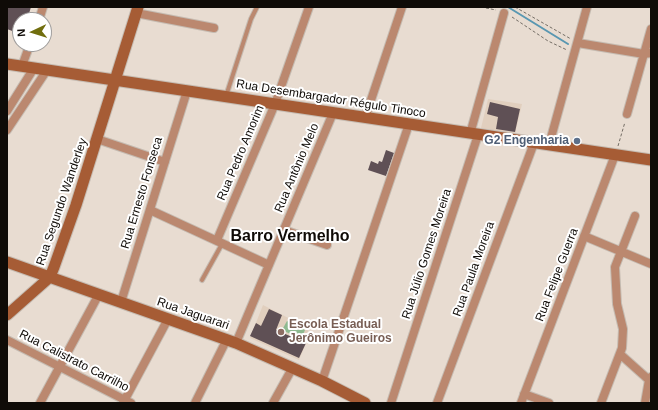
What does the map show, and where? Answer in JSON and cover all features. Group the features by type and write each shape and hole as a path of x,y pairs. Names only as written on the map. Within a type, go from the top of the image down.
{"street":[{"name":"Rua Pedro Amorim","path":"220,241 275,104 309,7"},
{"path":"365,118 402,7"},
{"path":"549,145 587,7"},
{"path":"137,10 214,28"},
{"name":"Rua Segundo Wanderley","path":"7,315 50,277 71,220 137,10"},
{"name":"Rua Júlio Gomes Moreira","path":"391,403 474,134 504,13"},
{"path":"627,114 647,53 651,29"},
{"path":"578,43 647,53"},
{"path":"22,66 27,52"},
{"name":"Rua Desembargador Régulo Tinoco","path":"7,64 651,160"},
{"path":"15,117 7,112 34,68"},
{"path":"7,130 47,70"},
{"name":"Rua Ernesto Fonseca","path":"121,302 187,91"},
{"name":"Rua Antônio Melo","path":"195,403 231,341 269,266 333,113"},
{"path":"322,381 409,124"},
{"path":"97,139 164,162"},
{"name":"Rua Paula Moreira","path":"437,403 534,143"},
{"name":"Rua Felipe Guerra","path":"521,403 615,155"},
{"path":"150,210 220,241 269,266"},
{"path":"601,403 621,355 623,329 617,304 615,276 621,251 636,216"},
{"path":"284,230 327,245"},
{"path":"584,236 651,264"},
{"name":"Rua Jaguarari","path":"7,262 231,341 292,367 365,403"},
{"path":"40,403 99,294"},
{"path":"126,402 168,319"},
{"name":"Rua Calistrato Carrilho","path":"7,340 61,366 126,402"},
{"path":"621,355 650,378 645,403"},
{"path":"273,403 292,367"},
{"path":"524,394 549,403"}],"lane":[{"path":"226,97 251,19 257,7"},
{"path":"202,280 220,241"}],"path":[{"path":"481,7 504,13 548,41 575,54"},
{"path":"515,7 578,43"},
{"path":"615,155 627,114"}],"shaded area":[{"path":"488,99 522,104 515,134 481,128"},
{"name":"Escola Estadual Jerônimo Gueiros","path":"263,305 302,325 301,327 311,332 299,360 250,338"}],"green space":[{"path":"287,321 305,330 301,339 282,330"}],"building":[{"path":"7,7 31,7 29,12 12,12 12,31 7,29"},
{"path":"490,102 520,109 515,132 496,129 498,117 487,114"},
{"path":"386,150 394,153 386,176 368,170 371,161 378,164 379,161 382,162"},
{"name":"Escola Estadual Jerônimo Gueiros","path":"269,309 282,315 276,330 306,343 299,358 250,336 256,323 261,326"}],"waterway":[{"path":"508,7 568,44"}],"place":[{"name":"G2 Engenharia","path":"577,141"},
{"name":"Escola Estadual Jerônimo Gueiros","path":"281,332"}],"district":[{"name":"Barro Vermelho","path":"290,237"}]}
